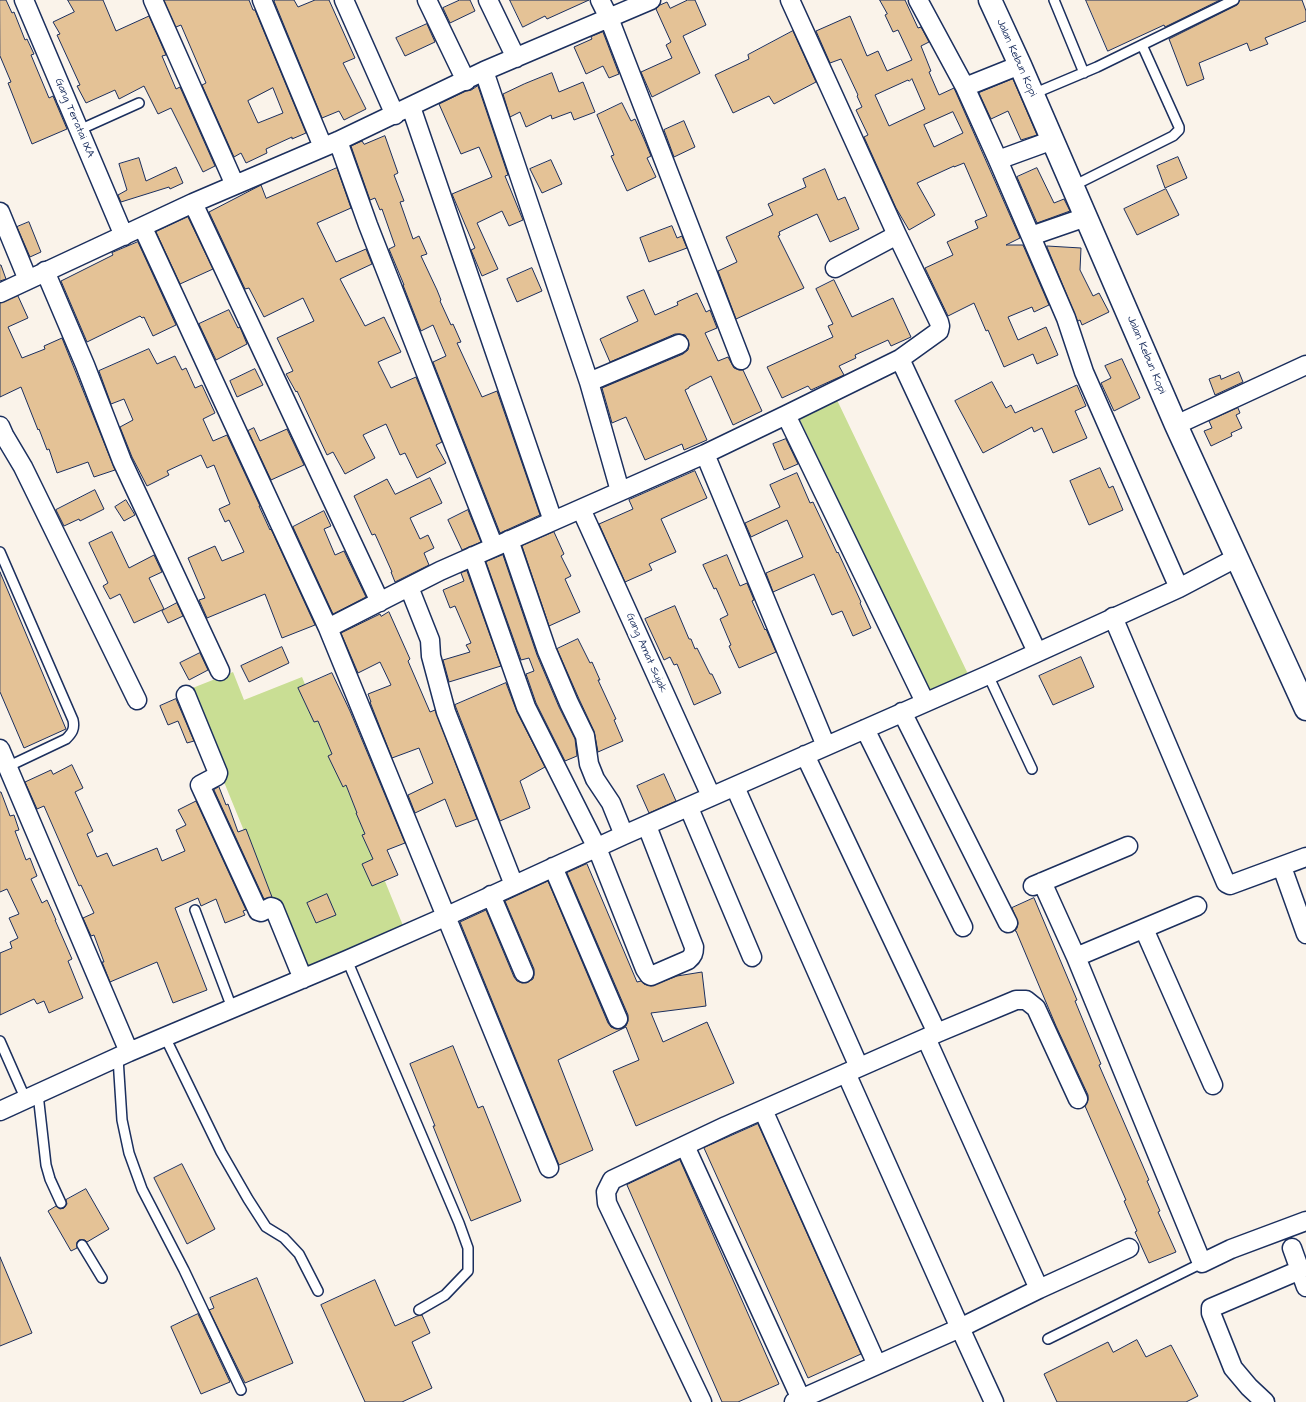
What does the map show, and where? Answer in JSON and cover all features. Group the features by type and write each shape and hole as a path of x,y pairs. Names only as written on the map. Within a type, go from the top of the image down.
{"main road":[{"name":"Jalan Kebun Kopi","path":"990,0 1033,94 1176,424 1306,709"}],"street":[{"name":"Gang Teratai IXA","path":"24,0 124,236"},
{"path":"153,0 235,185"},
{"path":"262,0 331,144 368,226 569,703 585,736 589,764 595,779 611,803 624,835"},
{"path":"344,0 403,111 553,521"},
{"path":"427,0 466,81"},
{"path":"488,0 516,58"},
{"path":"600,0 609,18 741,360"},
{"path":"0,293 45,271 143,228 193,203 331,144 403,111 484,71 651,0"},
{"path":"328,628 440,571 705,454 786,415 900,359 939,331 940,326 790,0"},
{"path":"918,0 965,87 998,160 1066,318 1084,372 1179,588"},
{"path":"965,87 1020,65"},
{"path":"484,71 589,382 620,491"},
{"path":"998,160 1053,140"},
{"path":"193,203 380,602"},
{"path":"0,212 28,280"},
{"path":"1031,236 1086,217"},
{"path":"143,228 328,628 550,1168"},
{"path":"835,268 897,235"},
{"path":"45,271 85,365 122,461 220,671"},
{"path":"589,382 679,344"},
{"path":"900,359 1037,652"},
{"path":"1176,424 1306,365"},
{"path":"786,415 925,702"},
{"path":"0,426 23,468 137,700"},
{"path":"705,454 826,746"},
{"name":"Gang Amat Sujak","path":"581,509 711,796"},
{"path":"473,556 526,707 597,848 646,972 651,976 683,963 692,956 694,947 647,826"},
{"path":"0,1111 123,1055 447,916 624,835 688,808 711,796 735,787 988,675 1179,588 1236,558"},
{"path":"409,587 430,640 433,663 446,712 514,885"},
{"path":"1113,617 1226,883 1230,885 1306,857"},
{"path":"186,696 218,773 217,776 200,785 258,911 261,912 271,907 274,908 303,979"},
{"path":"902,712 1008,923"},
{"path":"866,729 963,927"},
{"path":"0,749 123,1055"},
{"path":"805,755 931,1036 1040,1289"},
{"path":"735,787 960,1328 994,1402"},
{"path":"688,808 752,957"},
{"path":"1128,846 1038,884 1076,957 1202,1263 1231,1248 1306,1221"},
{"path":"553,867 618,1018"},
{"path":"1282,867 1306,934"},
{"path":"491,896 524,973"},
{"path":"1076,957 1197,906"},
{"path":"1144,929 1213,1085"},
{"path":"702,1402 607,1203 606,1192 612,1180 726,1126 1016,1000 1026,1000 1036,1008 1078,1099"},
{"path":"763,1110 877,1365"},
{"path":"685,1146 797,1400 960,1328 1129,1248"},
{"path":"1292,1248 1306,1287"},
{"path":"1266,1402 1248,1387 1233,1368 1211,1313 1211,1308 1300,1270"}],"lane":[{"path":"1054,0 1084,73"},
{"path":"1033,94 1084,73 1234,0"},
{"path":"1073,186 1173,136 1179,130 1142,45"},
{"path":"80,130 139,103"},
{"path":"0,552 2,564 73,720 74,727 72,733 66,739 7,767"},
{"path":"988,675 1032,769"},
{"path":"195,910 232,1008"},
{"path":"347,960 459,1223 468,1248 468,1271 444,1295 419,1310"},
{"path":"166,1037 221,1152 248,1199 266,1227 284,1238 299,1254 318,1291"},
{"path":"0,1041 32,1097 46,1166 61,1203"},
{"path":"123,1055 122,1120 129,1153 142,1190 184,1270 241,1390"},
{"path":"82,1244 102,1278"},
{"path":"1048,1339 1202,1263"}],"green space":[{"path":"837,400 968,674 930,692 799,418"},
{"path":"233,672 244,700 302,677 404,928 301,970 190,699 190,689"}],"building":[{"path":"0,0 6,0 12,13 14,12 25,40 27,39 34,54 31,55 49,98 53,96 67,129 32,144 8,83 11,82 0,56"},
{"path":"68,0 103,0 116,31 149,16 166,55 162,56 176,89 180,87 215,166 203,172 171,108 158,114 144,86 119,99 115,90 86,103 77,86 80,85 57,35 60,34 53,22 74,12"},
{"path":"164,0 249,0 253,10 255,10 306,133 292,139 292,137 266,149 267,153 246,163 241,153 234,157 202,85 206,83 181,25 176,27","holes":["273,88 283,113 258,123 248,101"]},
{"path":"294,0 298,7 315,0 329,0 355,58 343,63 366,109 344,120 339,111 322,118 274,1"},
{"path":"460,0 470,0 475,11 450,23 443,8"},
{"path":"510,0 589,0 547,19 545,16 523,27"},
{"path":"688,0 695,0 706,25 683,36 700,73 652,97 641,72 672,58 666,45 671,42 656,9 660,5 667,2 670,8"},
{"path":"880,0 905,0 918,28 921,27 929,42 921,46 931,71 929,72 939,95 954,88 1020,238 1006,245 1023,245 1049,305 1034,312 1032,307 1008,317 1018,340 1046,327 1058,355 1037,364 1033,354 1004,367 988,330 986,331 974,303 948,316 925,268 953,255 947,242 978,228 975,221 987,216 964,163 917,183 935,215 909,230 896,208 864,137 868,135 856,110 862,107 857,96 858,95 841,59 830,63 816,31 850,16 867,56 878,51 887,71 912,60 898,30 893,32 885,15 887,14","holes":["912,79 925,109 889,126 875,95","953,112 963,133 934,147 924,125"]},
{"path":"1086,0 1220,0 1165,27 1164,25 1108,51"},
{"path":"1240,0 1302,0 1306,11 1306,21 1265,38 1268,44 1250,51 1247,43 1199,63 1204,79 1187,86 1169,39 1237,5"},
{"path":"427,24 435,42 405,56 396,38"},
{"path":"793,31 816,82 774,104 769,96 733,113 715,75 749,59 748,55"},
{"path":"603,32 619,74 609,78 603,66 586,74 574,47"},
{"path":"552,73 559,92 583,82 595,112 574,120 571,112 552,119 551,115 526,127 520,112 510,117 503,94"},
{"path":"1013,79 1037,135 1021,140 1008,111 991,119 979,93"},
{"path":"478,86 508,175 505,176 523,220 509,226 502,211 477,223 498,269 482,276 471,250 475,248 452,194 492,177 479,147 461,154 439,104"},
{"path":"622,103 631,121 635,119 651,156 647,158 656,177 627,191 611,156 614,155 597,115"},
{"path":"684,121 695,147 674,157 664,130"},
{"path":"385,136 398,173 394,175 404,201 400,202 413,239 419,236 427,254 421,256 451,325 453,324 461,342 457,343 482,397 497,391 540,515 500,533 433,362 446,356 433,325 421,331 389,249 395,246 382,209 380,210 375,198 370,200 351,146 362,141 364,144"},
{"path":"1178,157 1187,178 1165,188 1157,166"},
{"path":"139,158 146,181 176,167 183,183 170,189 169,187 121,202 118,195 127,190 119,164"},
{"path":"551,160 562,184 542,193 530,169"},
{"path":"337,168 351,208 317,223 336,262 366,249 372,264 340,279 365,326 384,317 401,352 378,362 391,388 416,377 442,442 436,445 446,463 417,478 405,453 400,455 386,424 363,435 375,458 345,474 333,452 327,455 297,391 296,392 286,374 293,371 277,338 314,321 303,298 264,317 249,288 245,289 209,212 261,185 266,198"},
{"path":"1037,168 1054,203 1064,199 1070,211 1037,223 1017,177"},
{"path":"825,169 838,200 845,197 859,229 830,242 817,214 779,232 780,235 778,236 804,288 736,319 718,271 737,262 726,237 773,215 768,204 806,187 803,179"},
{"path":"1166,189 1179,215 1137,235 1124,209"},
{"path":"188,217 213,269 180,284 156,232"},
{"path":"29,222 41,252 30,257 17,227"},
{"path":"672,226 677,238 682,236 687,248 649,262 640,238"},
{"path":"138,242 176,325 153,336 144,317 142,318 140,316 87,342 61,281 113,255 112,253"},
{"path":"1047,246 1081,248 1080,270 1093,296 1099,293 1109,312 1082,325 1080,320 1078,321"},
{"path":"0,265 6,279 0,281"},
{"path":"532,268 542,291 517,302 507,279"},
{"path":"834,280 852,317 893,298 911,337 891,346 888,340 855,355 856,358 839,366 844,375 811,390 808,386 782,398 767,367 833,337 828,326 833,324 816,289"},
{"path":"644,290 655,315 678,305 677,302 697,293 706,312 710,310 717,328 705,333 718,361 728,357 734,368 743,370 762,411 733,425 711,376 685,390 707,440 684,450 682,444 645,460 626,417 612,423 602,388 683,354 688,350 689,345 685,335 675,334 610,362 600,339 638,321 627,297"},
{"path":"18,296 28,318 8,327 22,358 45,349 44,346 62,338 115,470 94,477 88,462 57,473 49,449 47,450 21,387 0,397 0,303"},
{"path":"229,310 238,328 240,327 247,344 216,360 199,324"},
{"path":"149,349 157,364 175,356 182,370 186,368 195,388 202,385 215,413 203,419 213,441 227,435 315,625 282,638 265,594 207,618 199,600 205,598 188,558 215,546 222,561 244,552 229,520 225,522 219,509 230,504 214,465 207,468 201,455 167,471 169,475 147,486 132,457 120,427 133,420 124,399 111,404 99,371"},
{"path":"1122,359 1140,398 1114,411 1101,383 1111,378 1105,366"},
{"path":"255,369 263,385 237,397 230,381"},
{"path":"1239,372 1243,382 1215,395 1209,379 1220,375 1221,379"},
{"path":"992,382 1006,408 1011,405 1015,413 1077,385 1086,406 1075,411 1087,438 1053,453 1042,428 1034,432 1032,427 983,453 955,401"},
{"path":"1238,408 1240,413 1236,415 1242,428 1231,433 1232,436 1211,446 1204,431 1212,428 1209,421"},
{"path":"254,428 260,441 287,429 304,465 271,480 248,431"},
{"path":"786,439 798,464 784,470 773,444"},
{"path":"1100,468 1109,488 1113,486 1123,510 1089,525 1070,481"},
{"path":"695,471 707,498 661,519 676,552 649,564 652,570 625,582 599,524 633,509 629,500"},
{"path":"797,473 810,503 813,502 837,553 838,552 871,628 853,636 842,611 832,615 814,574 773,592 766,573 803,557 787,520 751,537 745,523 780,507 770,485"},
{"path":"430,478 442,503 410,518 420,539 428,535 434,548 424,553 429,565 395,582 375,534 372,535 354,496 387,479 395,494"},
{"path":"95,490 104,509 80,521 79,519 64,526 56,510"},
{"path":"126,500 135,515 124,521 115,507"},
{"path":"468,510 481,542 462,550 448,520"},
{"path":"324,511 331,526 324,529 335,555 344,551 366,597 333,614 293,527"},
{"path":"112,532 129,568 154,555 162,572 149,578 164,609 134,623 120,594 110,599 103,586 108,583 89,543"},
{"path":"554,532 564,554 561,556 571,576 565,579 580,612 549,626 522,546"},
{"path":"503,555 537,655 559,707 575,739 577,756 565,761 536,703 526,674 534,671 529,658 521,660 486,562"},
{"path":"727,555 740,586 747,583 754,600 752,601 776,652 739,668 729,646 731,645 720,619 728,615 716,588 714,589 703,565"},
{"path":"467,571 501,666 449,682 443,660 470,652 466,645 471,643 455,606 450,608 443,590 464,581 461,573"},
{"path":"0,572 66,729 24,748 0,692"},
{"path":"177,603 183,616 168,623 162,611"},
{"path":"675,606 689,639 691,639 695,649 697,648 721,693 694,705 677,664 674,665 670,657 664,660 645,619"},
{"path":"389,612 410,659 408,661 430,712 435,710 477,819 456,827 445,799 415,813 408,795 433,783 419,748 392,758 368,694 391,685 380,662 358,673 341,633 380,614 381,616"},
{"path":"578,639 590,663 592,662 600,680 598,680 616,719 614,720 623,741 598,752 594,731 557,649"},
{"path":"282,647 289,663 249,682 241,666"},
{"path":"200,653 208,670 189,680 180,663"},
{"path":"1081,657 1094,687 1053,705 1039,676"},
{"path":"332,673 350,711 405,843 387,850 398,875 372,886 362,864 373,859 362,835 365,834 346,785 343,787 328,756 332,754 318,721 314,722 298,688"},
{"path":"506,683 517,712 545,767 520,781 530,808 500,821 455,705"},
{"path":"176,699 194,741 187,743 178,721 168,725 160,706"},
{"path":"72,765 83,788 75,792 93,831 87,834 97,857 107,853 113,866 157,848 162,861 185,851 176,830 186,825 178,810 196,801 246,910 243,911 245,915 225,923 216,899 201,906 198,898 175,908 207,990 173,1003 157,962 110,982 94,935 91,936 83,918 94,913 81,885 79,886 44,806 37,809 25,782 51,770 53,774"},
{"path":"664,774 676,801 649,813 637,786"},
{"path":"219,787 226,805 228,804 238,832 246,829 272,897 264,899 214,790"},
{"path":"0,792 10,816 14,815 19,830 15,831 26,860 30,858 37,876 31,879 42,903 47,900 56,920 72,959 68,961 83,998 49,1013 44,1001 37,1004 34,999 0,1015 0,953 12,948 10,942 18,938 9,918 19,914 7,889 0,892"},
{"path":"587,864 637,982 641,981 644,984 651,986 677,976 702,972 706,1006 651,1013 663,1042 707,1022 734,1083 636,1126 613,1071 639,1060 626,1027 558,1060 593,1150 559,1165 460,922 486,910 514,977 517,981 522,983 528,982 533,979 534,969 505,901 548,881 608,1023 611,1027 616,1029 622,1028 626,1026 628,1015 567,873"},
{"path":"327,894 336,915 316,923 307,903"},
{"path":"1034,898 1077,1000 1075,1001 1101,1064 1099,1065 1149,1180 1147,1181 1160,1211 1158,1212 1176,1252 1149,1263 1135,1232 1137,1231 1124,1201 1126,1200 1085,1106 1088,1100 1088,1095 1015,931 1018,923 1012,908"},
{"path":"453,1046 478,1108 483,1106 521,1201 471,1221 410,1064"},
{"path":"758,1124 861,1354 808,1378 704,1148"},
{"path":"680,1160 779,1384 738,1402 722,1402 627,1185"},
{"path":"182,1164 215,1229 187,1244 154,1178"},
{"path":"86,1189 109,1229 87,1242 85,1240 79,1240 77,1242 77,1248 71,1251 48,1211 56,1206 60,1209 64,1208 67,1204 66,1200"},
{"path":"0,1257 32,1333 0,1346"},
{"path":"257,1278 293,1363 245,1383 209,1310 214,1308 210,1298"},
{"path":"375,1280 395,1326 422,1315 430,1333 412,1342 432,1388 402,1402 365,1402 321,1305"},
{"path":"198,1314 230,1382 201,1394 171,1327"},
{"path":"1137,1340 1146,1357 1171,1345 1198,1396 1186,1402 1057,1402 1044,1374 1108,1342 1113,1352"}]}
